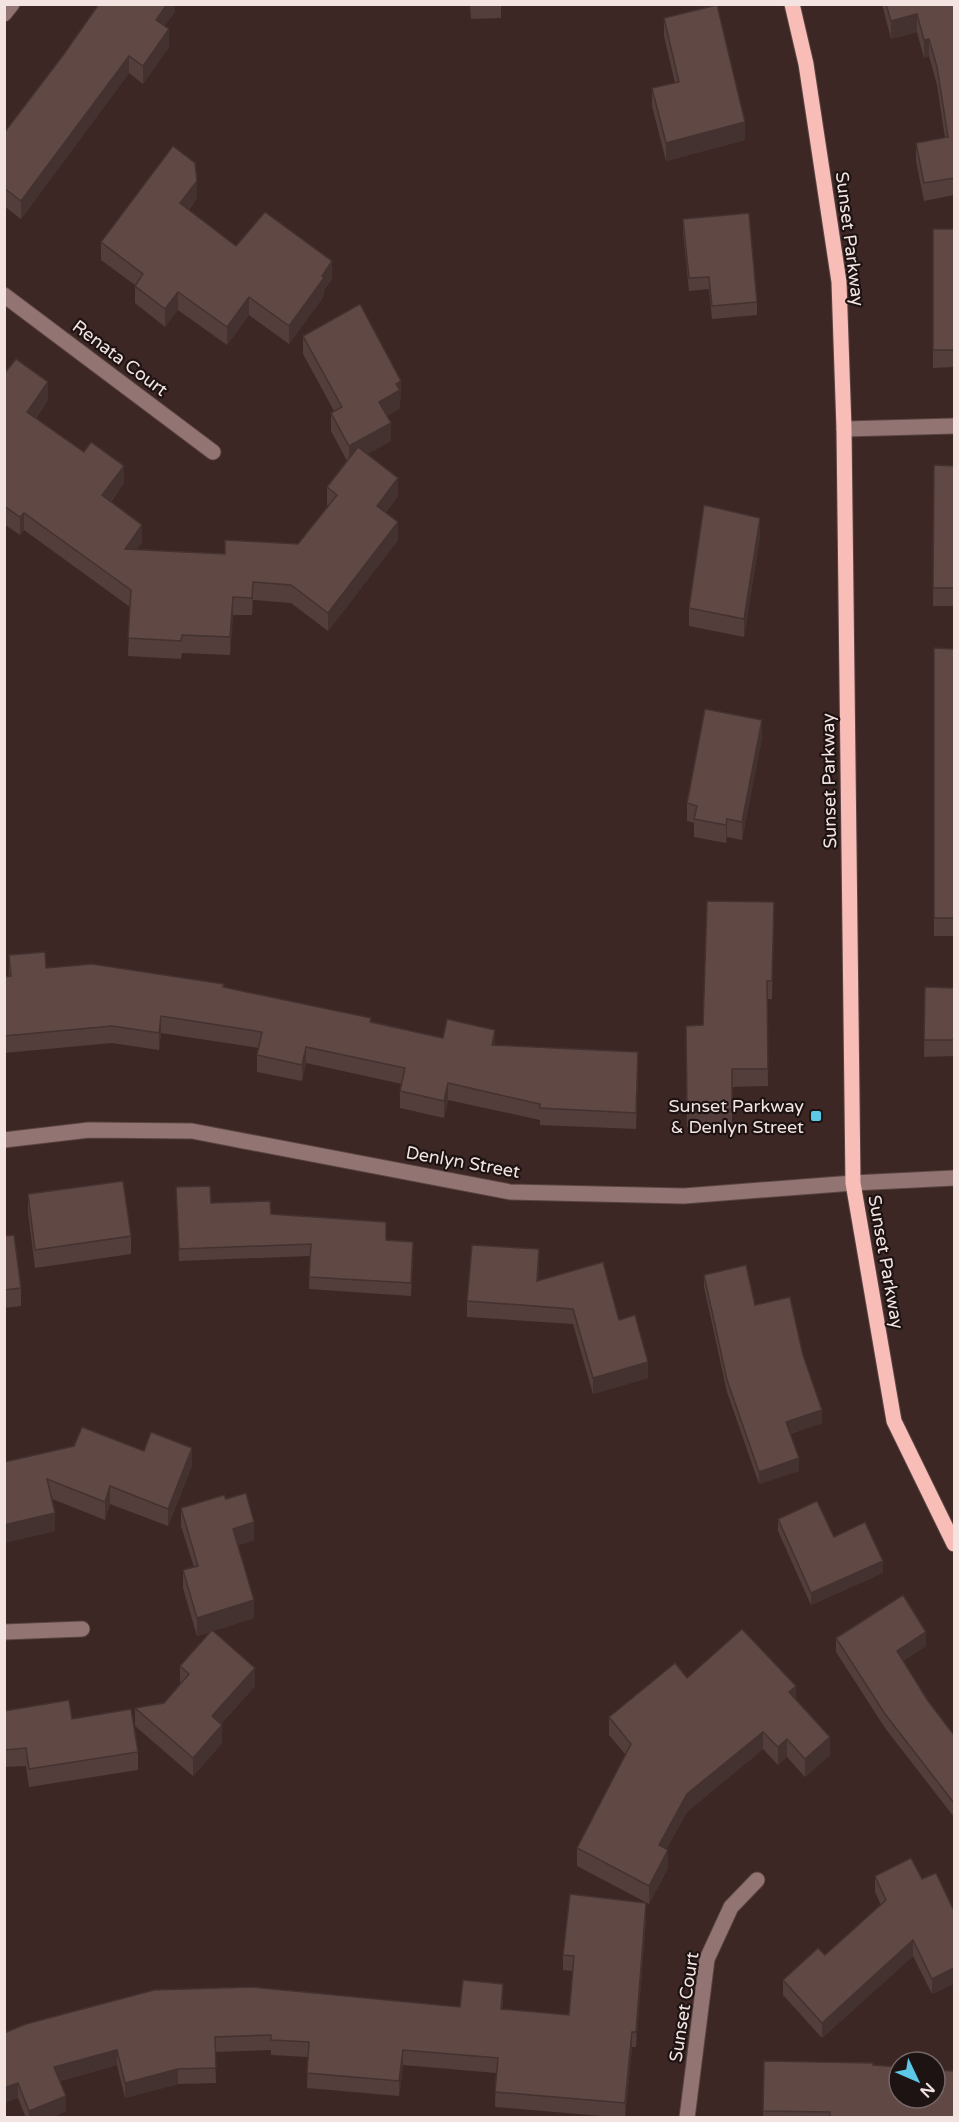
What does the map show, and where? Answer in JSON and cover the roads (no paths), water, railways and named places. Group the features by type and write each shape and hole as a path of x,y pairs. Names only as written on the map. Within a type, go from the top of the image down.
{"main road":[{"name":"Sunset Parkway","path":"792,4 806,64 839,282 844,429 853,1183 894,1421 954,1544"}],"street":[{"path":"4,14 12,4"},
{"name":"Renata Court","path":"4,295 213,452"},
{"path":"844,429 954,426"},
{"name":"Denlyn Street","path":"4,1140 89,1130 192,1131 510,1192 684,1196 954,1178"},
{"path":"4,1632 82,1629"},
{"name":"Sunset Court","path":"687,2118 707,1959 731,1907 757,1880"}],"place":[{"name":"Sunset Parkway & Denlyn Street","path":"816,1116"}]}
